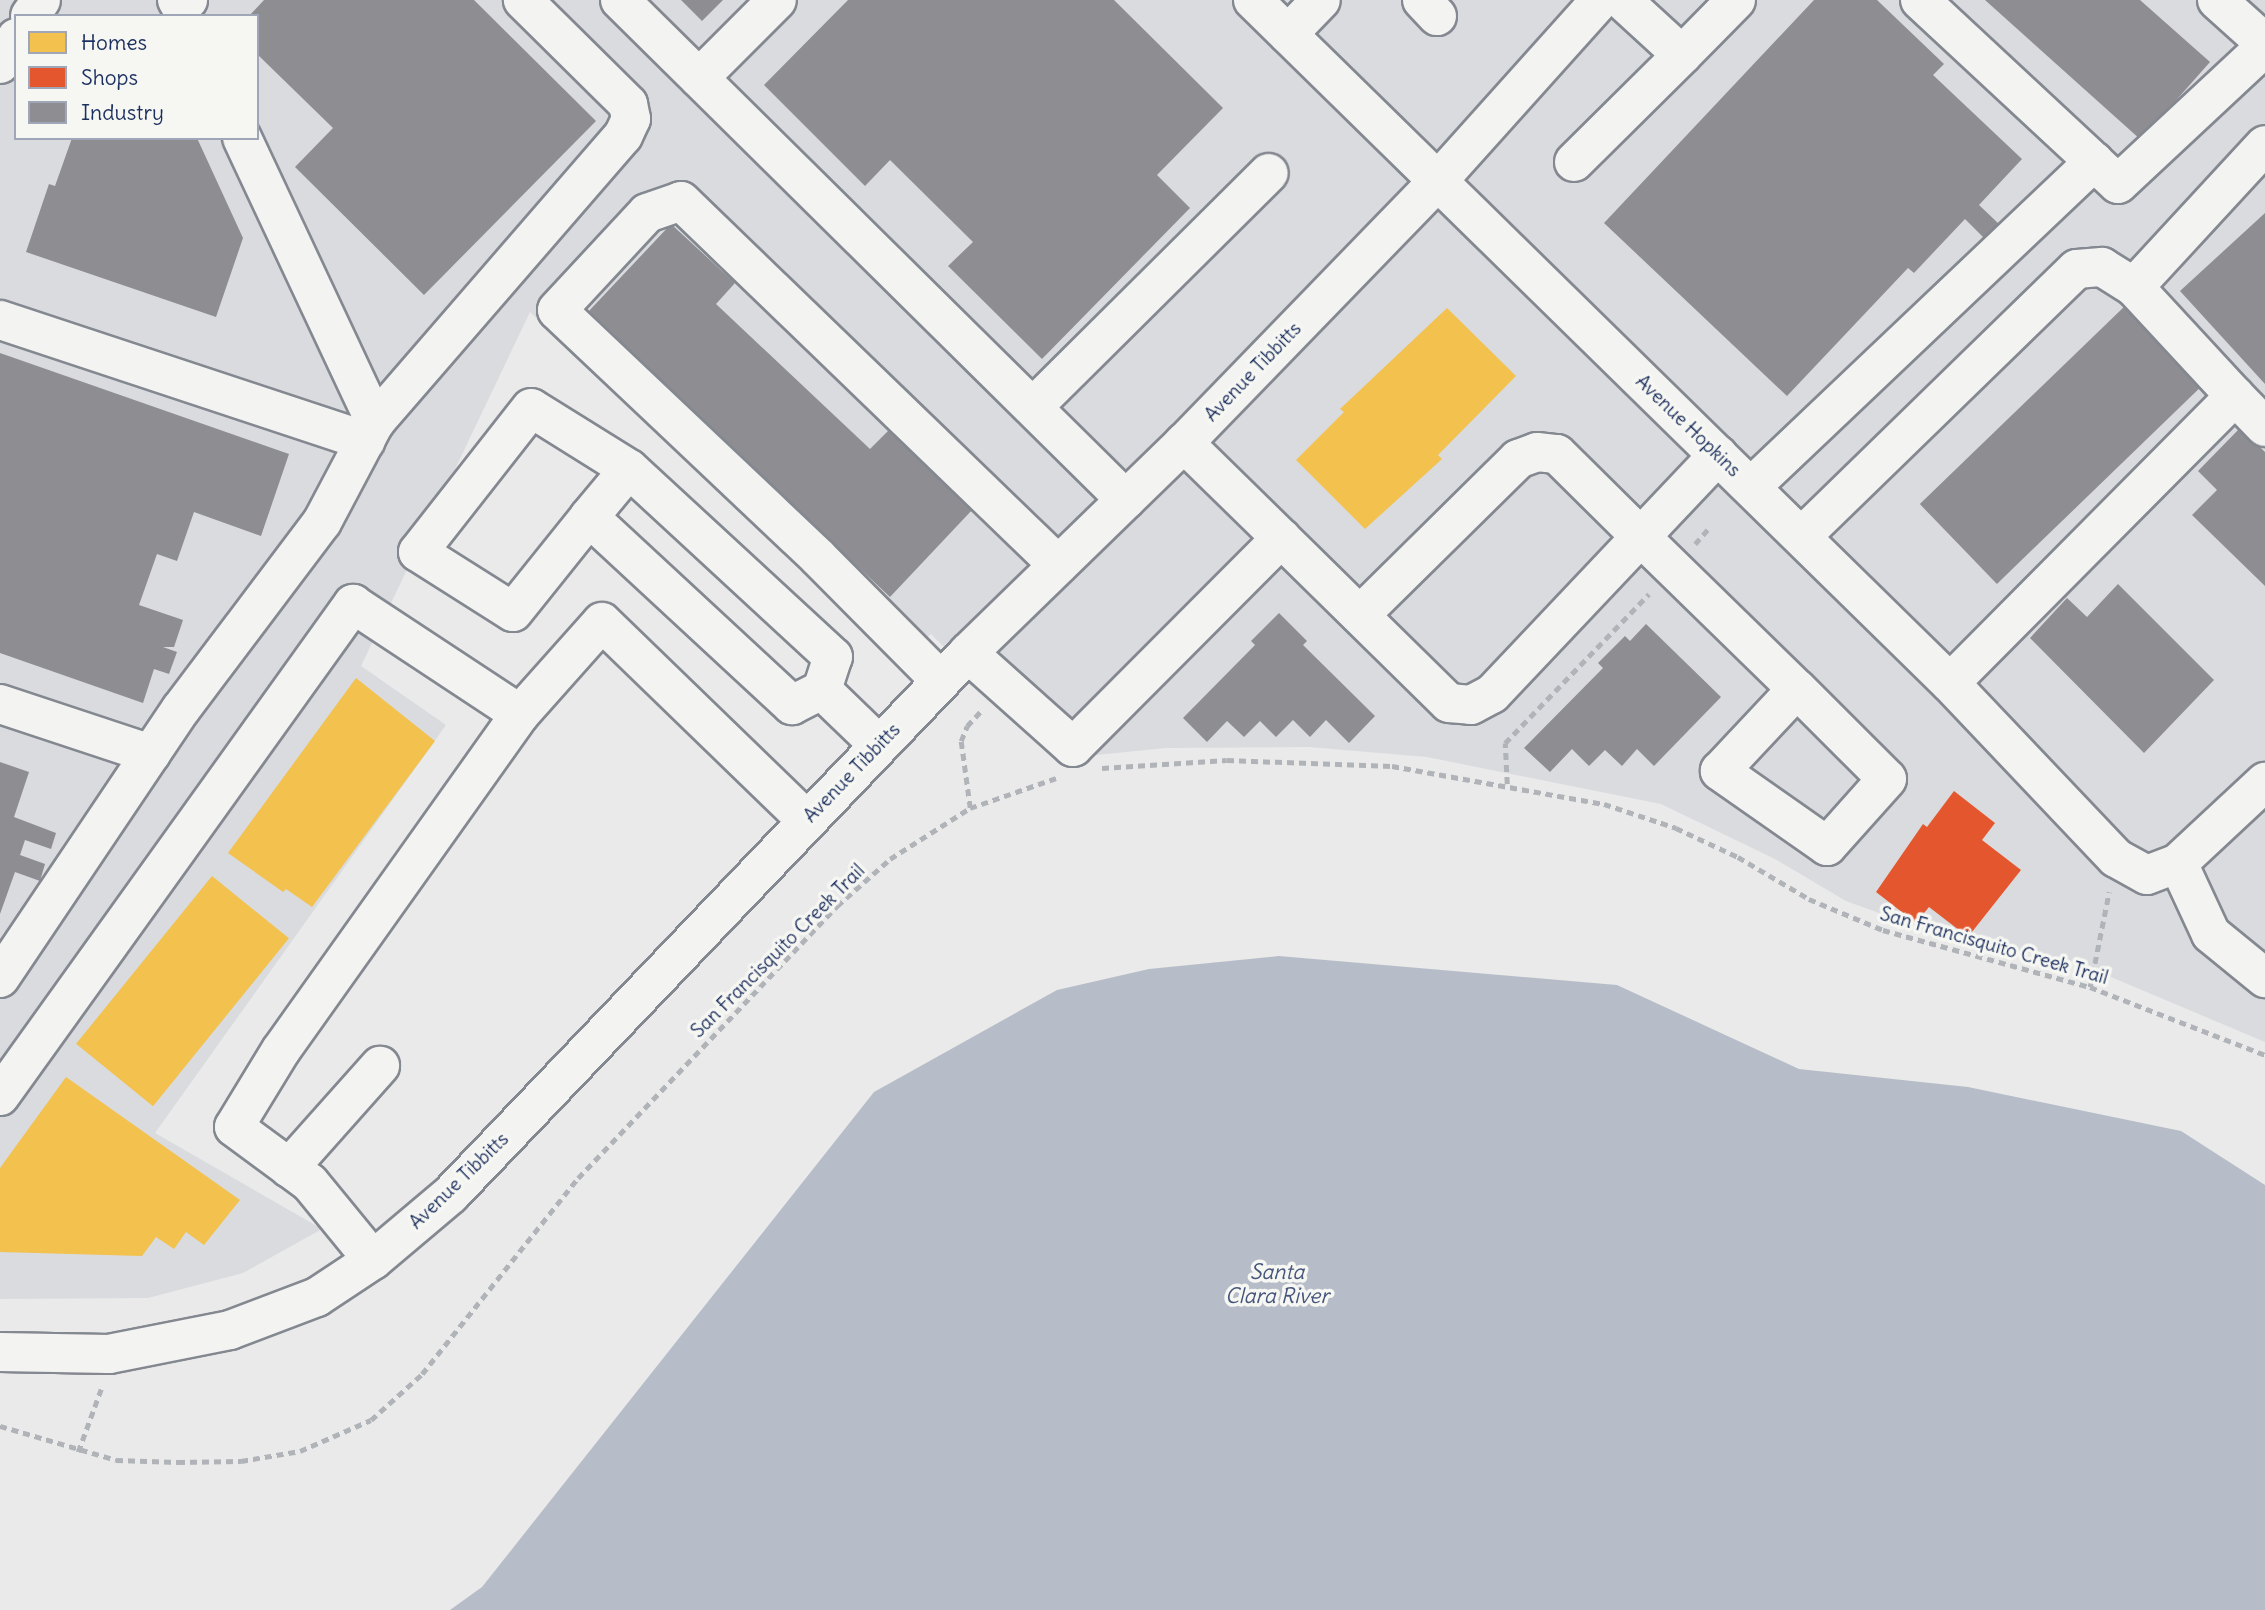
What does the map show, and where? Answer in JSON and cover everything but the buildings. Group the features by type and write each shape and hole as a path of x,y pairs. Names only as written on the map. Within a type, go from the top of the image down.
{"street":[{"path":"0,978 150,754 322,522 370,431 623,136 631,119 628,104 523,0"},
{"path":"621,0 1126,500"},
{"path":"699,78 777,0"},
{"name":"Avenue Hopkins","path":"1253,0 1436,183 1802,536 1950,683 2116,858 2147,875 2178,863"},
{"path":"1288,34 1321,0"},
{"name":"Avenue Tibbitts","path":"0,1352 109,1354 230,1330 317,1297 373,1260 451,1194 968,653 1184,443 1436,183 1600,0"},
{"path":"1622,0 1682,55"},
{"path":"1574,162 1737,0"},
{"path":"1920,0 2118,184 2265,45 2217,0"},
{"path":"0,64 14,41"},
{"path":"243,140 370,431"},
{"path":"2134,287 2265,145"},
{"path":"1751,487 2094,162"},
{"path":"1032,408 1269,173"},
{"path":"941,681 752,494 557,310 648,213 681,201 1058,565"},
{"path":"1802,536 2077,269 2102,267 2134,287 2265,428"},
{"path":"0,320 370,431"},
{"path":"1950,683 2235,396"},
{"path":"589,517 792,705 822,690 833,657 629,469 531,408 418,552 513,612 589,517 629,469"},
{"path":"1184,443 1449,703 1471,705 1492,694 1718,455"},
{"path":"1360,615 1518,459 1537,452 1558,454 1797,689"},
{"path":"968,653 1073,747 1281,538"},
{"path":"0,1096 354,604 520,714"},
{"path":"373,1260 310,1183 234,1127 281,1050 520,714 602,622 807,821"},
{"path":"822,690 879,745"},
{"path":"0,704 150,754"},
{"path":"2265,782 2178,863 2211,934 2265,978"},
{"path":"289,1168 380,1066"}],"path":[{"path":"1507,784 1505,743 1710,527"},
{"path":"970,808 961,741 967,726 1004,686"},
{"name":"San Francisquito Creek Trail","path":"1099,769 1157,761 1304,761 1392,766 1507,784 1604,804 1676,828 1738,857 1809,899 1882,930 2090,987 2265,1055"},
{"name":"San Francisquito Creek Trail","path":"0,1426 78,1452 116,1460 241,1461 300,1451 371,1420 422,1374 578,1178 837,906 890,859 970,808 1026,785 1063,776"},
{"path":"2090,987 2116,858"},
{"path":"78,1452 109,1354"}],"shaded area":[{"path":"0,0 2265,0 2265,1042 2073,961 1948,938 1846,901 1775,859 1661,804 1427,757 1309,747 1166,748 1056,759 931,634 899,663 530,312 361,666 446,725 155,1133 322,1229 243,1273 148,1298 0,1299"}],"water":[{"name":"Santa Clara River","path":"1279,956 1617,985 1799,1069 1968,1087 2181,1131 2265,1185 2265,1610 450,1610 482,1587 874,1092 1057,990 1149,969"}]}
